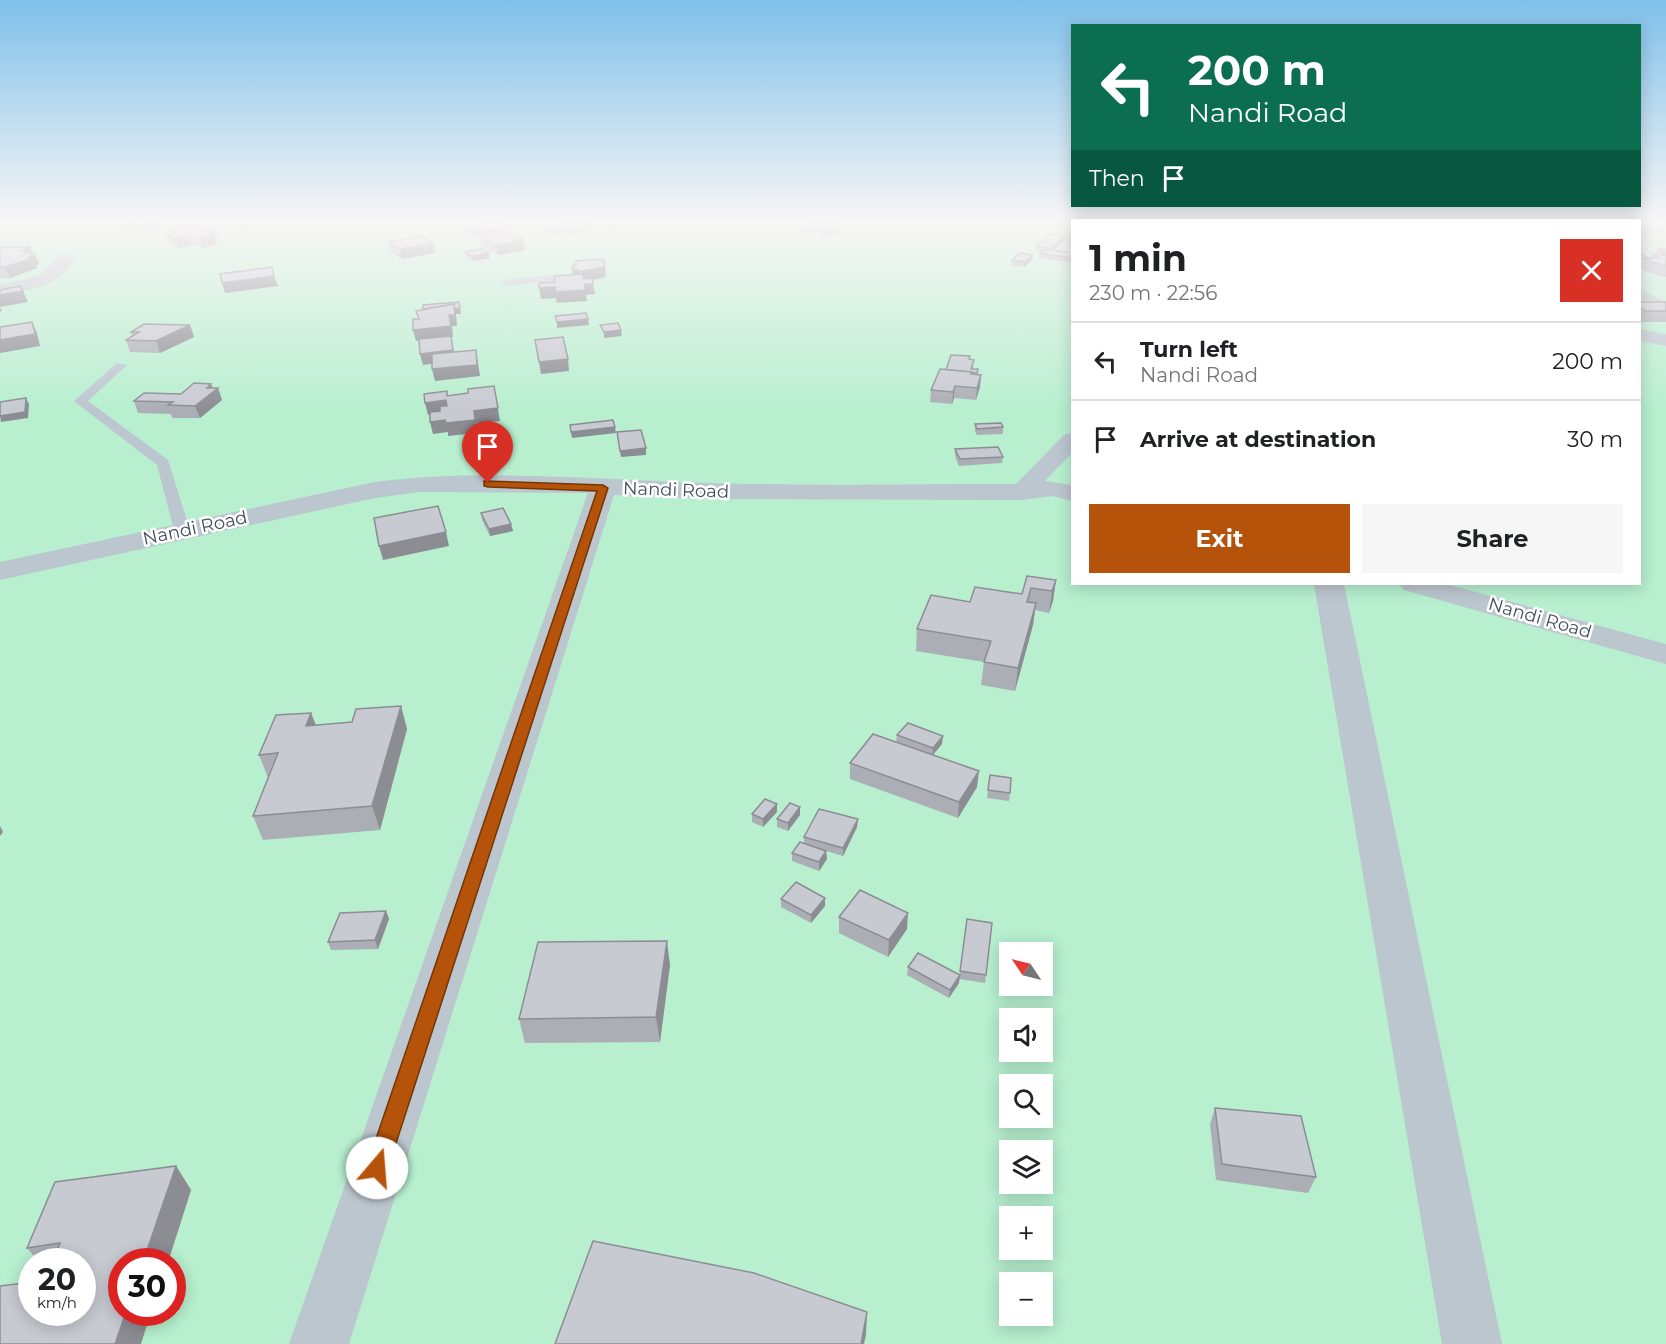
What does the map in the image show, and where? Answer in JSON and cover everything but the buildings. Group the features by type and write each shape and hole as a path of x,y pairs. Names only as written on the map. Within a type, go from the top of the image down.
{"street":[{"path":"0,290 21,286"},
{"path":"1641,296 1666,310"},
{"path":"1641,335 1666,340"},
{"path":"1023,492 1039,472 1071,441"},
{"name":"Nandi Road","path":"0,570 401,485 524,483 713,492 1023,492 1052,489 1071,494"},
{"path":"319,1344 603,488"},
{"path":"1329,585 1472,1344"},
{"name":"Nandi Road","path":"1418,585 1666,654"}],"lane":[{"path":"121,365 80,401 163,464 182,530"}],"green space":[{"path":"0,286 1071,286 1071,585 1641,585 1641,286 1666,286 1666,1344 0,1344"}],"route":[{"path":"377,1168 603,488 488,483"}]}
